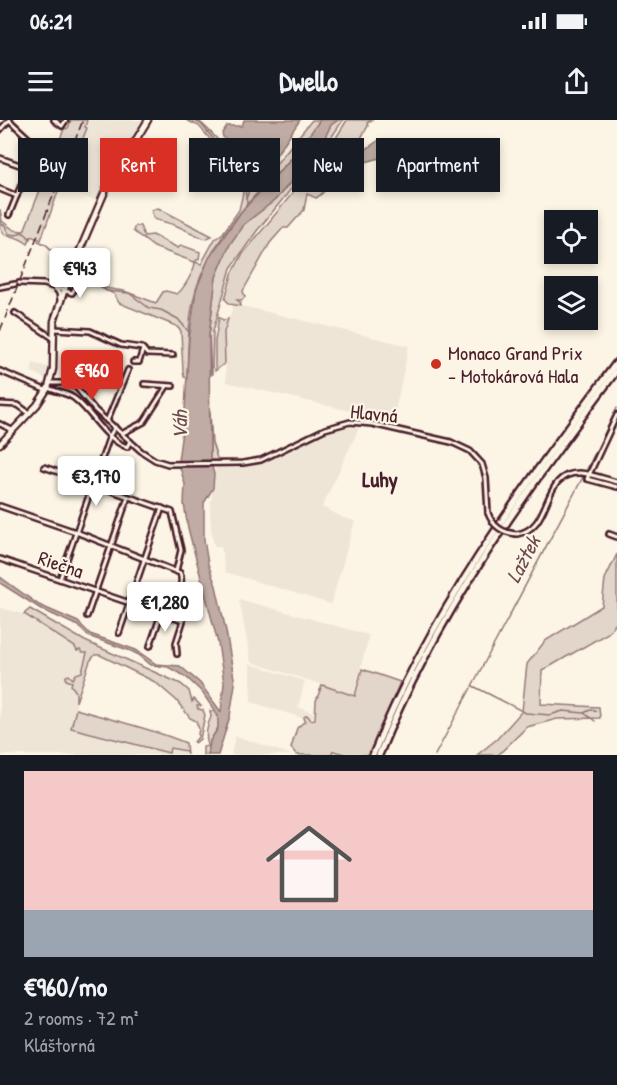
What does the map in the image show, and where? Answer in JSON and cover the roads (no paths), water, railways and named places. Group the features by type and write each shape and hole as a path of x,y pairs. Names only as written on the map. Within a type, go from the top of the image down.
{"highway":[{"path":"373,755 415,663 461,582 517,497 617,362"},
{"path":"379,755 420,665 465,585 526,493 617,370"}],"main road":[{"path":"0,444 49,388 54,362 53,329 64,290 106,189 148,120"}],"street":[{"path":"0,130 9,120 28,138"},
{"path":"54,120 61,126 66,120"},
{"path":"0,158 18,164"},
{"path":"0,189 17,196"},
{"path":"9,215 19,192"},
{"path":"0,287 17,284 52,286 73,292 83,276"},
{"path":"52,286 69,279"},
{"path":"52,286 59,293 60,302"},
{"path":"15,313 53,338"},
{"path":"53,329 72,332 87,331 121,345 143,349 147,354 173,355"},
{"path":"134,362 139,362 143,349"},
{"path":"107,421 128,370"},
{"path":"0,371 75,399 97,424 125,447 129,446 130,441 93,408 76,387 65,383 49,388"},
{"path":"144,384 173,386"},
{"path":"123,434 144,422 167,386"},
{"path":"0,404 18,405 29,413"},
{"path":"587,476 617,417"},
{"name":"Hlavná","path":"130,441 155,460 176,464 261,460 331,426 350,422 372,424 452,442 470,451 479,459 485,470 488,513 491,521 508,533 518,534 529,531 536,525 550,492 560,480 571,474 587,476"},
{"path":"0,424 12,430"},
{"path":"60,579 110,435 115,427"},
{"path":"44,467 173,512 180,539 181,555 176,571"},
{"path":"587,476 617,482"},
{"path":"587,476 617,487"},
{"path":"87,616 128,497"},
{"path":"0,506 76,532 181,574 182,578 170,617 183,621 176,643 177,654"},
{"path":"119,633 162,508"},
{"path":"609,534 617,537"},
{"name":"Riečna","path":"0,559 170,617"},
{"path":"150,646 161,614"}],"waterway":[{"path":"193,120 201,124 239,170 245,189 246,207"},
{"path":"246,199 249,192"},
{"path":"0,220 9,234 16,235 21,232 30,239"},
{"path":"38,241 52,251 55,257 51,262 93,277 106,291 129,293 149,308 161,310 178,319 189,332"},
{"path":"583,477 617,408"},
{"name":"Lažtek","path":"472,686 583,477 587,478"},
{"name":"Lažtek","path":"595,479 617,485"},
{"path":"473,686 526,713 550,715 563,711 584,713 595,721"},
{"name":"Lažtek","path":"435,755 471,688"},
{"path":"584,713 592,709 596,711"}],"railway":[{"path":"0,331 83,120"}],"place":[{"name":"Monaco Grand Prix - Motokárová Hala","path":"436,364"}],"district":[{"name":"Luhy","path":"380,479"}],"water label":[{"name":"Váh","path":"179,425"}]}
